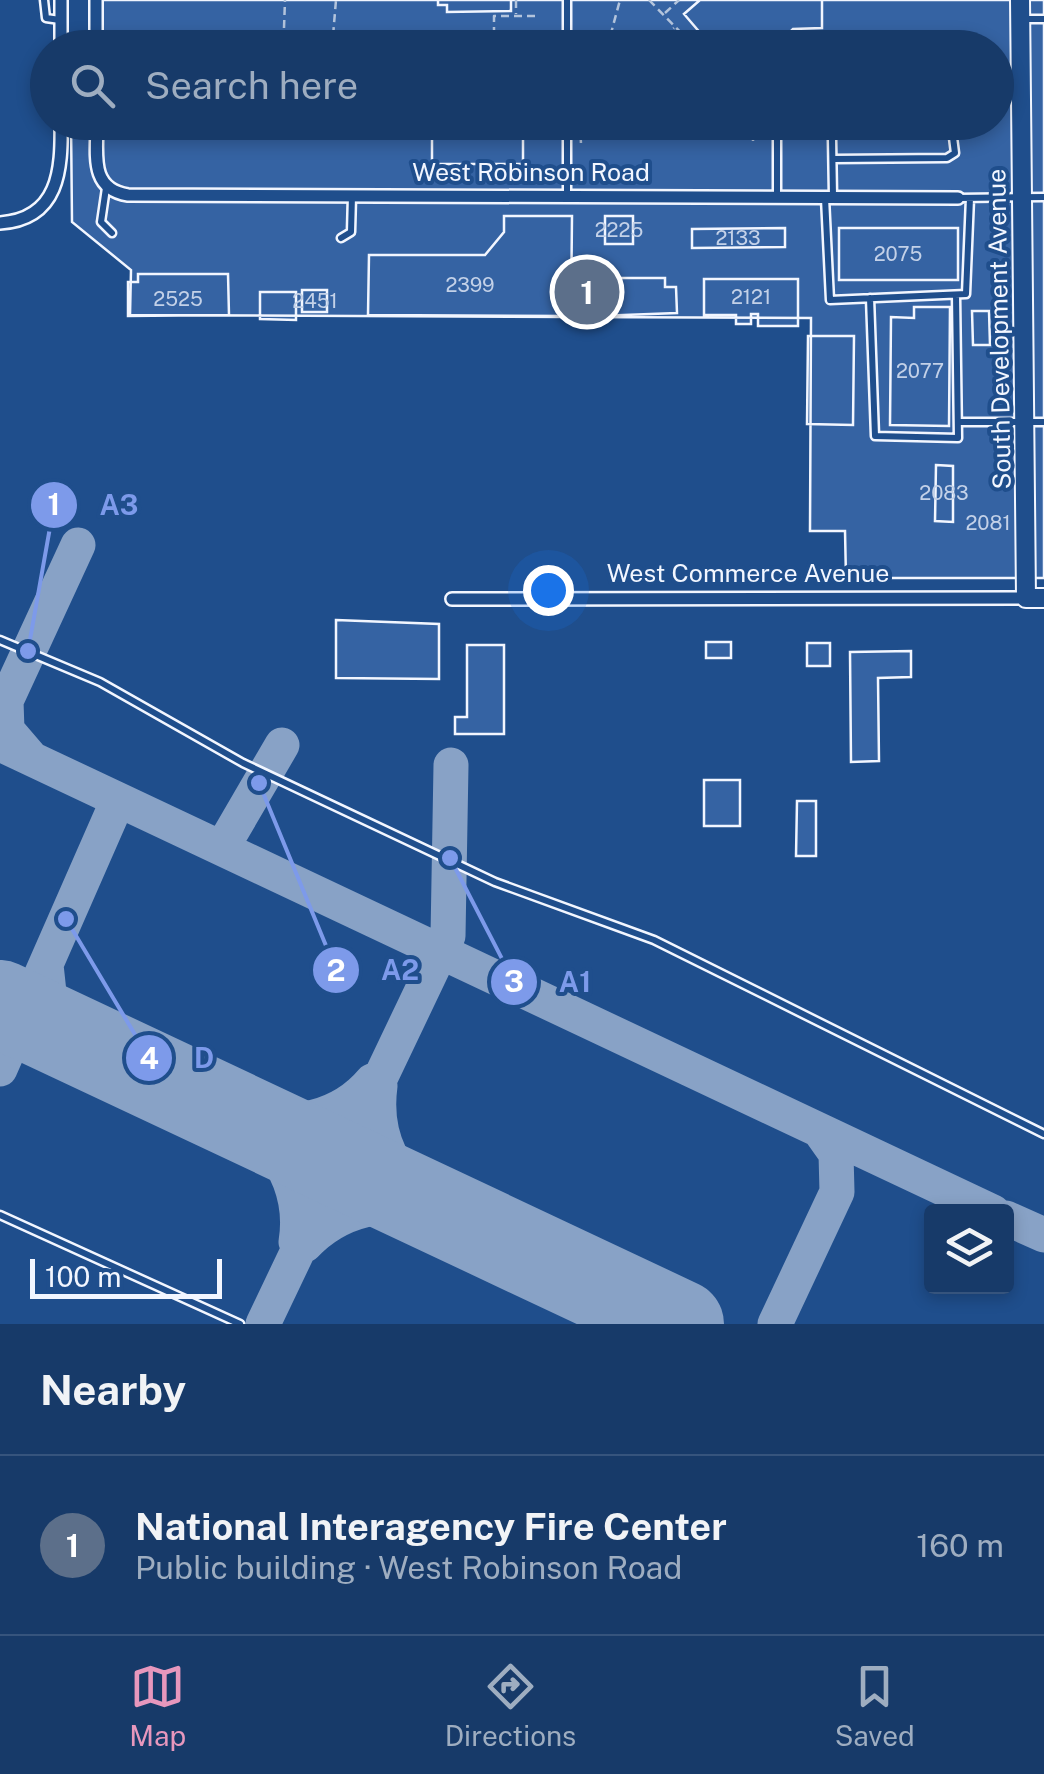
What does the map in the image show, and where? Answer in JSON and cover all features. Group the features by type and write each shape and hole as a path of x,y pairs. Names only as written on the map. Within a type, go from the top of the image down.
{"street":[{"path":"61,0 61,30"},
{"path":"96,0 96,30"},
{"name":"South Development Avenue","path":"1020,0 1024,422 1035,598"},
{"path":"0,223 32,215 58,185 61,140"},
{"path":"97,140 97,168 106,188"},
{"name":"West Robinson Road","path":"106,188 128,195 964,198"},
{"name":"West Commerce Avenue","path":"452,599 1035,598"}],"lane":[{"path":"44,0 46,18 61,20"},
{"path":"567,0 567,30"},
{"path":"1020,20 1044,20"},
{"path":"567,194 568,140"},
{"path":"777,140 777,196"},
{"path":"832,140 830,300 966,294 964,198 1044,197"},
{"path":"832,159 947,158 954,154 953,140"},
{"path":"106,188 101,222 112,233"},
{"path":"341,238 352,232 352,194"},
{"path":"870,298 875,436 958,438 956,294"},
{"path":"958,422 1044,422"},
{"path":"0,640 100,682 244,763 495,882 686,955 865,1049 1044,1134"},
{"path":"0,1215 240,1324"}],"path":[{"path":"284,28 285,0"},
{"path":"334,30 336,0"},
{"path":"516,0 516,16"},
{"path":"612,30 620,0"},
{"path":"649,0 678,30"},
{"path":"663,15 678,0"},
{"path":"494,30 494,16 540,16"},
{"path":"672,30 675,27"},
{"path":"581,140 581,144"},
{"path":"753,140 753,145"}],"building":[{"path":"99,0 1044,0 1044,578 846,578 845,531 810,531 811,318 130,315 131,270 72,222 71,140 1014,140 1014,30 97,30"},
{"path":"438,0 511,0 511,11 447,12 447,5 438,5"},
{"path":"700,0 822,0 822,28 698,30 684,14"},
{"path":"432,140 523,140 523,164 432,164"},
{"path":"504,216 572,216 571,316 368,315 369,255 485,255 504,232"},
{"path":"605,216 633,216 633,244 605,244"},
{"path":"785,228 785,247 692,248 692,229"},
{"path":"839,228 958,228 958,280 839,280"},
{"path":"138,274 228,274 229,315 128,316 128,282 138,282"},
{"path":"589,275 602,275 602,311 589,311"},
{"path":"605,278 665,278 665,287 676,287 677,313 597,316 605,313"},
{"path":"704,279 798,279 798,326 758,326 758,314 751,314 751,324 736,324 736,315 704,315"},
{"path":"302,290 327,290 327,312 302,312"},
{"path":"260,292 296,292 296,320 260,319"},
{"path":"914,307 950,307 949,426 890,425 891,317 914,318"},
{"path":"972,311 989,311 990,345 973,345"},
{"path":"808,336 854,336 853,425 807,424"},
{"path":"936,465 953,466 953,522 935,521"},
{"path":"336,620 439,624 439,679 336,678"},
{"path":"706,642 731,642 731,658 706,658"},
{"path":"807,643 830,643 830,666 807,666"},
{"path":"467,645 504,645 504,734 455,734 455,717 467,717"},
{"path":"911,651 911,677 878,678 879,761 851,762 850,652"},
{"path":"704,780 740,780 740,826 704,826"},
{"path":"797,801 816,801 816,856 796,856"}],"taxiway":[{"path":"31,758 7,730 6,701 78,545"},
{"path":"0,744 976,1204"},
{"path":"229,836 282,745"},
{"path":"263,1324 448,936 451,765"},
{"path":"0,1069 118,800"},
{"path":"46,965 50,1002 80,1042"},
{"path":"245,1120 280,1122 314,1117 345,1104 372,1081"},
{"path":"380,1086 380,1122 390,1154 409,1183 435,1208"},
{"path":"245,1120 287,1174 296,1206 296,1242"},
{"path":"775,1324 837,1192 836,1154 819,1130"},
{"path":"305,1245 333,1222 365,1210 399,1206 435,1208"},
{"path":"1014,1222 1044,1235"}],"runway":[{"path":"0,1004 680,1324"}],"place":[{"name":"National Interagency Fire Center","path":"587,292"},
{"name":"A3","path":"28,651"},
{"name":"A2","path":"259,783"},
{"name":"A1","path":"450,858"},
{"name":"D","path":"66,919"}]}
